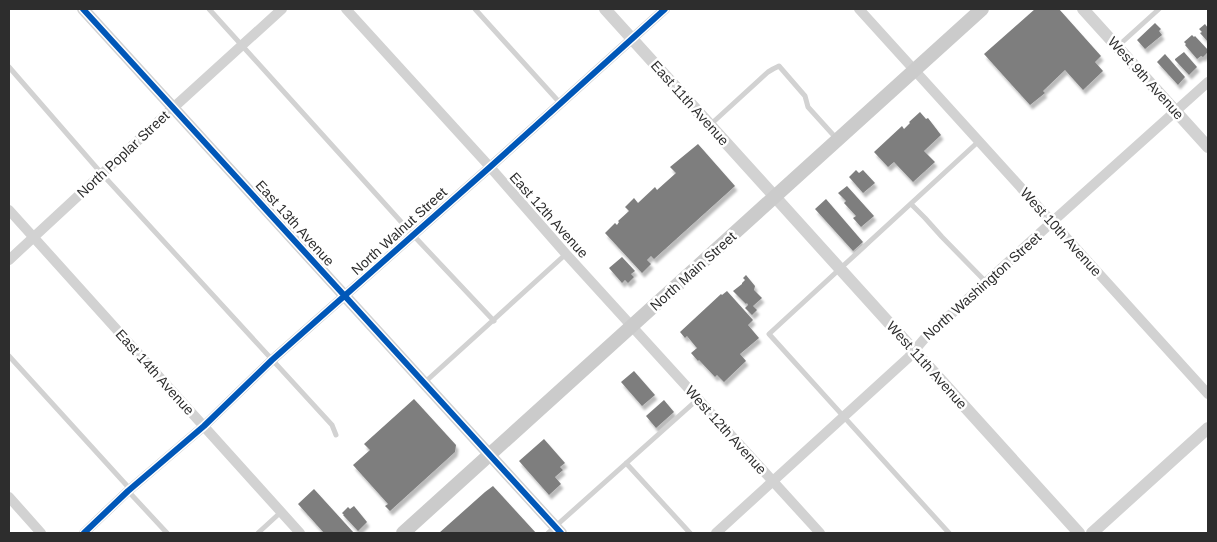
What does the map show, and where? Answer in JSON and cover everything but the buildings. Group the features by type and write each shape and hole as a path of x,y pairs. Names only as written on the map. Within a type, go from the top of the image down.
{"main road":[{"name":"North Main Street","path":"403,533 982,9"}],"street":[{"name":"East 13th Avenue","path":"83,9 489,455 554,531"},
{"name":"North Poplar Street","path":"9,260 282,9"},
{"name":"East 12th Avenue","path":"346,9 632,326"},
{"name":"East 11th Avenue","path":"605,9 775,197"},
{"name":"North Walnut Street","path":"84,533 129,490 204,426 272,360 665,9"},
{"name":"West 10th Avenue","path":"859,9 1208,394"},
{"name":"West 9th Avenue","path":"1083,9 1208,147"},
{"name":"North Washington Street","path":"716,533 908,358 920,343 1052,222 1208,82"},
{"name":"West 11th Avenue","path":"775,197 1079,533"},
{"name":"East 14th Avenue","path":"9,210 300,533"},
{"name":"West 12th Avenue","path":"632,326 820,533"},
{"path":"1092,533 1208,428"},
{"path":"9,497 41,533"}],"lane":[{"path":"209,9 413,235 494,321"},
{"path":"475,9 560,103"},
{"path":"1117,47 1160,9"},
{"path":"710,125 768,72 778,66 805,96 808,107 838,140"},
{"path":"9,67 102,174 332,425 336,436"},
{"path":"949,533 769,334 979,141"},
{"path":"911,204 986,283"},
{"path":"424,383 566,254"},
{"path":"9,356 167,533"},
{"path":"554,531 698,399"},
{"path":"626,463 690,533"},
{"path":"258,533 281,512"}],"cycle path":[{"path":"83,9 561,533"},
{"path":"84,533 128,491 204,426 272,360 665,9"}]}
